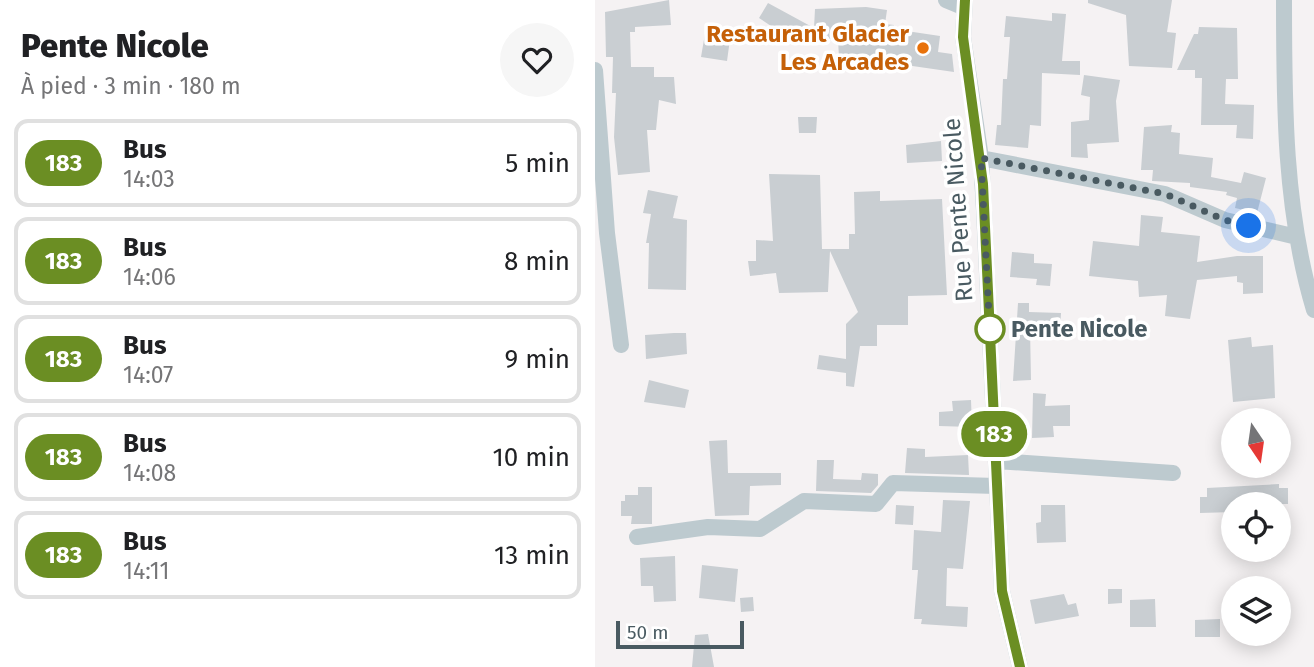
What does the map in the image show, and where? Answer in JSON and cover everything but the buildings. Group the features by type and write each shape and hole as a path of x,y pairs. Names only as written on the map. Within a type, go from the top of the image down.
{"street":[{"path":"946,0 964,4"},
{"path":"1284,0 1287,141 1297,237 1314,310"},
{"name":"Rue Pente Nicole","path":"964,4 965,55 981,158 1002,591 1020,667"},
{"path":"595,70 601,233 621,345"},
{"path":"981,158 1165,194 1225,220 1297,237"},
{"path":"996,461 1173,473"},
{"path":"637,537 708,527 761,529 804,502 876,504 893,483 996,486"}],"bus line":[{"name":"183","path":"965,0 963,37 983,184 1002,591 1020,667"}],"place":[{"name":"Restaurant Glacier Les Arcades","path":"923,48"},
{"name":"Pente Nicole","path":"990,329"}],"route":[{"path":"990,329 990,336 981,158 1165,194 1225,220 1249,226"}]}
